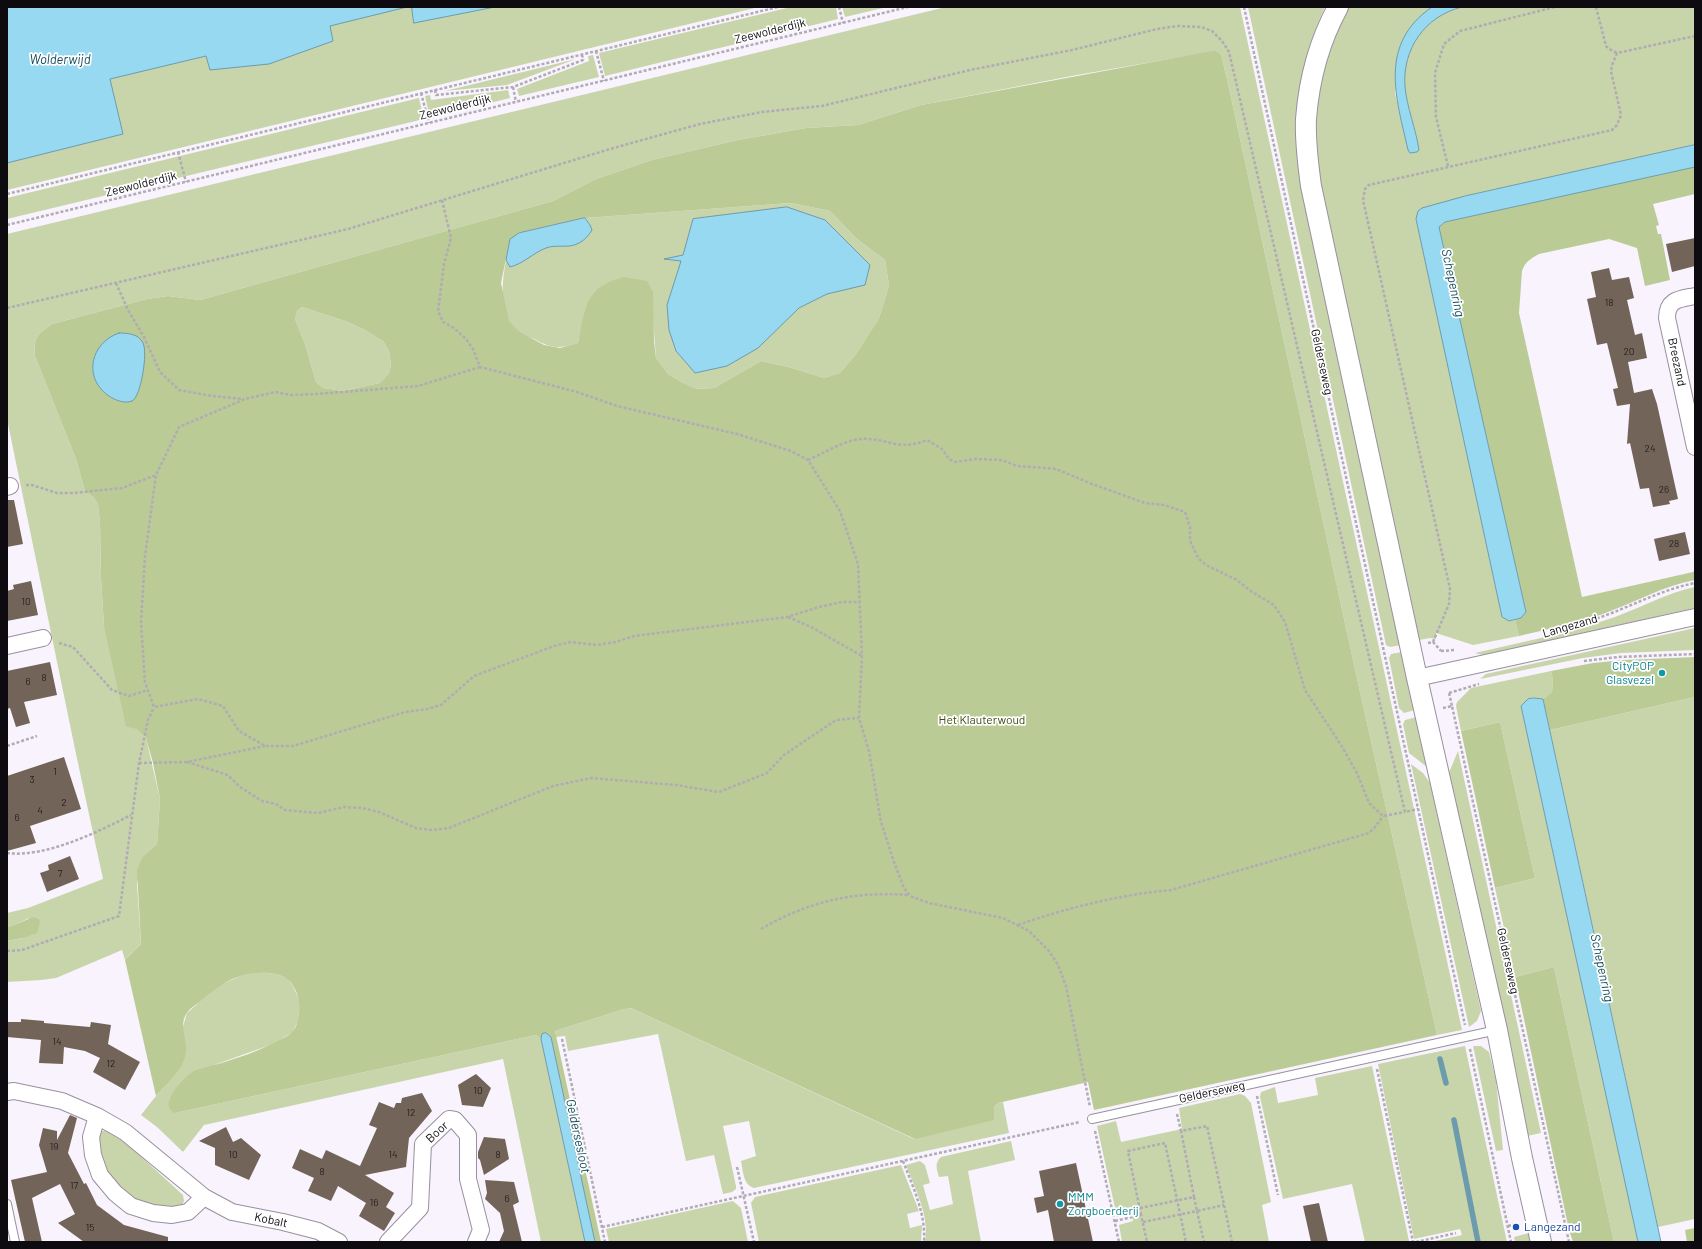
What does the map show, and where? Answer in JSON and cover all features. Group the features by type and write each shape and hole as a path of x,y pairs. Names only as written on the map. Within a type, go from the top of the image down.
{"street":[{"path":"1338,7 1322,43 1312,81 1306,119 1307,155 1311,186 1417,678 1497,1030 1522,1158 1541,1242"},
{"name":"Breezand","path":"1695,296 1670,304 1667,311 1667,318 1695,447"},
{"name":"Langezand","path":"1417,678 1695,617"},
{"path":"7,646 43,638"},
{"name":"Kobalt","path":"7,1092 14,1091 62,1101 97,1116 125,1132 204,1197 232,1212 311,1229 339,1242"},
{"path":"97,1116 91,1137 95,1162 100,1175 115,1193 131,1206 153,1213 172,1215 188,1212 204,1197"},
{"name":"Boor","path":"388,1242 420,1208 424,1144 449,1119 455,1120 468,1135 468,1179 481,1230 476,1242"}],"lane":[{"name":"Gelderseweg","path":"1092,1119 1497,1030"},
{"path":"7,1204 15,1242"}],"path":[{"name":"Zeewolderdijk","path":"7,194 778,7"},
{"path":"839,7 843,23"},
{"name":"Zeewolderdijk","path":"7,225 908,7"},
{"name":"Gelderseweg","path":"1244,7 1418,809 1405,812"},
{"path":"1448,166 1436,117 1435,73 1444,44 1460,32 1555,7"},
{"path":"1596,7 1606,46 1617,53 1695,36"},
{"path":"7,308 348,229 700,124 762,112 822,106 970,70 1072,50 1157,29 1178,26 1193,26 1212,31 1230,52 1405,812 1383,816 1369,833 1171,890 1151,892 1088,904 1017,925"},
{"path":"596,51 604,81"},
{"path":"1433,642 1449,604 1450,589 1363,194 1369,185 1612,130 1617,125 1621,115 1612,71 1612,65 1617,53"},
{"path":"435,90 436,96 513,87 582,60 582,54"},
{"path":"513,87 516,102"},
{"path":"421,93 429,123"},
{"path":"178,152 186,182"},
{"path":"442,200 451,238 444,264 438,311 443,322 454,328 466,339 473,349 480,367"},
{"path":"116,283 128,310 144,337 160,372 179,390 212,396 245,399"},
{"path":"7,951 22,950 119,916 139,763 148,720 154,707 145,682 141,623 145,556 156,475 179,428 245,399 274,392 291,395 317,394 418,386 480,367 577,392 617,406 737,434 791,451 808,460 840,511 858,564 862,656 859,718 869,751 882,822 899,875 904,888 910,896"},
{"path":"808,460 854,440 872,440 905,446 917,444 927,440 942,448 949,459 955,462 975,459 1002,460 1017,466 1056,469 1145,503 1164,505 1185,512 1190,527 1190,541 1198,558 1206,565 1236,580 1252,592 1274,605 1285,622 1305,690 1342,745 1357,773 1369,803 1383,816"},
{"path":"8,487 32,485 56,493 74,493 122,488 156,475"},
{"name":"Langezand","path":"1585,622 1633,606 1669,589 1695,583"},
{"path":"139,763 188,762 265,746 293,746 405,712 427,709 441,705 474,676 554,646 570,642 597,645 616,642 634,636 787,617 819,607 842,602 859,602"},
{"path":"787,617 811,627 862,656"},
{"path":"43,638 73,647 112,690 129,696 148,690"},
{"path":"1441,651 1460,650"},
{"path":"1582,661 1618,657 1695,654"},
{"path":"1449,693 1486,682"},
{"path":"154,707 198,699 223,706 239,732 265,746"},
{"name":"Gelderseweg","path":"1398,717 1452,706 1569,1242"},
{"path":"188,762 228,776 240,787 262,801 276,804 285,810 318,814 344,807 362,808 403,821 416,828 432,830 449,828 553,786 591,778 676,785 719,792 766,773 784,755 836,720 859,718"},
{"path":"7,746 37,736"},
{"path":"7,853 17,854 50,848 85,837 132,815"},
{"path":"761,929 794,911 831,900 870,894 910,896 929,903 1003,918 1029,931 1044,946 1058,965 1066,986 1092,1119 1119,1242"},
{"path":"562,1039 605,1242"},
{"path":"1375,1056 1413,1242"},
{"path":"1254,1083 1278,1195"},
{"path":"1174,1100 1204,1242"},
{"path":"602,1227 1092,1119"},
{"path":"1181,1131 1207,1126 1232,1242"},
{"path":"1147,1242 1128,1151 1165,1143 1186,1242"},
{"path":"903,1161 921,1209 924,1221 924,1242"},
{"path":"737,1167 754,1242"},
{"path":"1140,1208 1194,1197"},
{"path":"1143,1222 1224,1205"},
{"path":"1115,1221 1141,1215"},
{"path":"1559,1222 1564,1221"},
{"path":"1508,1226 1516,1224"},
{"path":"1416,1242 1456,1233"}],"green space":[{"path":"7,7 759,7 7,190"},
{"path":"791,7 836,7 838,19 605,76 599,53"},
{"path":"842,7 887,7 845,17"},
{"path":"946,7 1240,7 1462,1030 1437,1035 1356,674 1229,88 1221,54 1216,51 1077,75 921,105 858,125 806,128 738,140 652,160 596,179 553,201 200,300 168,296 147,299 52,324 40,334 36,340 35,356 76,459 85,491 93,497 98,504 104,627 136,729 146,738 160,799 157,844 143,856 137,884 141,944 125,960 122,950 56,978 7,982 7,941 23,938 29,918 7,927 7,913 28,908 103,879 7,419 7,234"},
{"path":"1248,7 1325,7 1308,51 1299,96 1297,118 1298,164 1301,188 1401,645 1390,647 1386,645"},
{"path":"1347,7 1432,7 1406,34 1400,47 1395,93 1408,150 1411,153 1419,150 1405,87 1407,60 1418,36 1427,26 1449,11 1462,7 1695,7 1695,145 1465,196 1416,219 1502,617 1509,621 1515,620 1519,636 1473,645 1436,633 1436,639 1430,638 1419,640 1323,201 1318,165 1316,146 1316,109 1318,91 1327,55"},
{"name":"Het Klauterwoud","path":"1212,51 1216,51 1221,54 1356,674 1437,1035 1094,1110 1088,1082 998,1103 994,1107 994,1120 915,1139 631,1008 621,1010 555,1031 601,1242 595,1242 551,1037 546,1033 542,1034 541,1039 536,1035 175,1113 170,1109 169,1103 175,1090 186,1077 196,1070 222,1063 264,1048 288,1036 294,1030 297,1023 299,1001 296,991 290,981 275,974 258,973 240,976 216,989 191,1008 187,1013 183,1021 186,1048 183,1062 176,1074 156,1096 125,960 141,944 137,870 143,856 157,844 160,799 153,763 146,738 136,729 126,726 104,627 98,504 93,497 85,491 76,459 35,356 35,344 40,334 52,324 147,299 168,296 200,300 553,201 596,179 652,160 738,140 806,128 858,125 921,105","holes":["791,203 830,211 857,239 885,260 889,286 879,318 856,354 840,373 824,378 789,367 761,361 714,388 696,389 668,374 656,358 654,342 653,292 647,281 624,277 611,281 597,289 588,301 582,321 578,343 560,348 544,345 518,331 509,321 501,283 510,239 519,233 585,218","302,307 345,321 363,329 383,341 389,351 391,365 389,373 380,383 343,391 323,388 316,382 305,344 295,319 297,311"]},
{"path":"593,55 599,77 519,96 517,89 589,61 588,56"},
{"path":"576,59 507,85 445,91"},
{"path":"508,90 510,98 430,118 425,96 430,95 431,100"},
{"path":"419,98 424,119 7,219 7,198"},
{"path":"1695,167 1695,194 1653,204 1659,225 1656,226 1658,234 1661,234 1670,280 1645,286 1637,248 1609,239 1539,254 1528,261 1522,271 1519,313 1582,597 1693,572 1695,570 1695,580 1671,586 1600,615 1519,636 1515,620 1521,618 1526,612 1439,227 1445,222"},
{"path":"791,203 830,211 857,239 885,260 889,286 879,318 856,354 840,373 824,378 789,367 761,361 714,388 695,389 668,374 656,358 653,319 597,289 587,308 578,343 560,347 546,345 523,335 511,324 507,316 503,297 503,278 506,260 510,266 547,247 572,246 590,225 585,218"},
{"path":"302,307 345,321 363,329 383,341 389,351 391,365 389,373 380,383 343,391 323,388 316,382 305,344 295,319 297,311"},
{"path":"1695,587 1695,608 1483,655 1475,653 1598,623 1655,600"},
{"path":"1695,628 1695,650 1621,653 1583,658 1480,679 1486,674"},
{"path":"1402,652 1415,710 1404,713 1399,708 1389,658 1391,654"},
{"path":"1695,657 1695,697 1550,730 1543,699 1552,692 1553,679 1551,671 1593,663"},
{"path":"1551,671 1553,679 1552,692 1543,699 1533,698 1526,701 1521,706 1638,1242 1614,1242 1554,967 1515,977 1495,888 1535,878 1500,722 1461,731 1456,706 1457,702 1471,688"},
{"path":"1695,697 1695,1219 1658,1227 1550,730"},
{"path":"1417,717 1427,767 1409,753 1403,724 1405,720"},
{"path":"1500,722 1535,878 1495,888 1461,731"},
{"path":"1458,751 1541,1133 1527,1136 1448,775"},
{"path":"1411,764 1423,773 1430,783 1481,1011 1477,1021 1469,1027"},
{"path":"33,917 39,919 40,922 37,933 23,938 7,941 7,927"},
{"path":"1554,967 1614,1242 1573,1242 1569,1230 1515,977"},
{"path":"257,972 276,974 287,978 293,986 300,1002 298,1021 292,1033 270,1045 214,1065 175,1113 536,1035 541,1039 585,1242 541,1242 503,1059 204,1125 183,1152 157,1127 141,1115 177,1072 184,1039 182,1030 187,1013 218,986 242,975"},
{"path":"631,1008 914,1139 1003,1102 1009,1133 754,1188 746,1181 741,1161 756,1156 749,1121 723,1126 736,1189 732,1192 723,1194 714,1155 686,1161 658,1034 568,1051 565,1036 556,1037 555,1031"},
{"path":"1465,1046 1507,1242 1430,1242 1462,1235 1460,1229 1414,1239 1378,1064"},
{"path":"1473,1046 1481,1046 1489,1052 1496,1080 1503,1150 1496,1151"},
{"path":"1372,1066 1409,1241 1365,1242 1352,1184 1283,1199 1260,1097 1261,1092 1275,1087 1278,1103 1318,1095 1315,1078"},
{"path":"1240,1094 1245,1096 1251,1103 1271,1202 1262,1205 1269,1242 1122,1242 1119,1225 1133,1221 1132,1214 1117,1217 1097,1126 1116,1121 1121,1142 1182,1129 1179,1108"},
{"path":"106,1130 127,1144 183,1195 184,1201 182,1206 169,1207 146,1204 126,1193 118,1185 110,1175 97,1150 99,1132"},
{"path":"1011,1141 1015,1160 968,1171 981,1242 925,1242 926,1232 924,1213 906,1165 920,1161 925,1165 930,1183 923,1185 930,1210 953,1204 948,1176 939,1177 937,1172 937,1162 941,1157"},
{"path":"901,1165 919,1211 907,1214 910,1228 922,1225 921,1242 759,1242 751,1203 755,1197"},
{"path":"733,1201 741,1208 748,1242 609,1242 606,1229"},
{"path":"1695,1228 1695,1242 1687,1242 1685,1230"},
{"path":"1529,1233 1530,1242 1515,1242 1514,1237"}],"water":[{"name":"Wolderwijd","path":"7,7 407,7 330,26 333,41 269,64 210,70 206,56 110,79 123,134 7,163"},
{"path":"412,7 495,7 414,23"},
{"path":"1432,7 1462,7 1449,11 1427,26 1418,36 1407,60 1405,87 1419,150 1417,152 1410,153 1399,110 1395,72 1398,55 1404,38 1415,22"},
{"path":"1695,145 1695,167 1445,222 1439,227 1526,612 1521,618 1509,621 1502,617 1416,219 1418,211 1422,208 1465,196"},
{"path":"787,207 825,220 870,265 865,285 827,294 799,308 758,348 727,366 695,373 676,351 669,330 667,305 681,261 664,259 683,255 693,219"},
{"path":"585,218 592,230 581,242 571,246 554,246 546,248 515,266 510,267 506,260 510,239 519,233"},
{"path":"119,333 129,334 139,338 143,343 145,355 143,374 138,392 132,401 128,402 115,400 104,392 96,381 93,373 93,365 98,349 104,342"},
{"path":"1528,699 1543,699 1661,1242 1638,1242 1521,706"},
{"path":"546,1033 551,1037 595,1242 585,1242 541,1039 542,1034"}],"building":[{"path":"1695,238 1695,266 1672,272 1666,244"},
{"path":"1609,268 1612,280 1629,277 1634,298 1627,300 1635,335 1642,333 1647,358 1628,362 1634,393 1652,389 1657,404 1678,499 1669,501 1670,504 1653,507 1649,488 1640,489 1630,443 1627,444 1630,404 1617,406 1613,389 1618,388 1607,343 1597,345 1587,299 1596,297 1591,272"},
{"path":"7,500 14,500 23,544 7,547"},
{"path":"1685,532 1690,554 1659,561 1654,539"},
{"path":"31,581 38,615 7,621 7,591 14,589 13,585"},
{"path":"50,662 57,695 24,702 30,723 16,727 10,708 7,709 7,671"},
{"path":"64,757 81,809 30,826 36,843 7,851 7,776"},
{"path":"70,856 79,879 47,892 40,873 49,870 48,865"},
{"path":"21,1019 44,1021 44,1023 90,1027 91,1022 111,1025 108,1044 140,1062 125,1090 93,1072 100,1058 85,1051 64,1047 63,1064 39,1063 41,1040 7,1037 7,1022 21,1022"},
{"path":"476,1074 491,1088 483,1107 462,1105 458,1085"},
{"path":"422,1093 432,1111 409,1138 406,1167 365,1175 394,1193 386,1207 395,1213 384,1231 359,1216 366,1203 338,1186 331,1201 308,1191 314,1178 292,1168 300,1149 322,1159 326,1150 360,1166 377,1128 369,1125 379,1102 394,1108 396,1103 401,1103 402,1098"},
{"path":"70,1115 77,1118 68,1153 97,1205 124,1225 168,1237 168,1242 84,1242 58,1223 75,1214 60,1184 32,1198 42,1242 25,1242 11,1180 47,1172 39,1145 43,1128 57,1131 57,1140"},
{"path":"226,1127 233,1142 241,1138 261,1155 249,1180 215,1165 215,1148 199,1141"},
{"path":"484,1137 505,1139 509,1159 484,1175 480,1160 478,1158 478,1152"},
{"name":"MMM Zorgboerderij","path":"1076,1163 1093,1242 1054,1242 1048,1210 1037,1213 1034,1198 1044,1196 1039,1171"},
{"path":"485,1180 514,1182 519,1202 513,1205 522,1242 499,1242 504,1231 500,1213 485,1199 487,1193"},
{"path":"1319,1203 1328,1242 1311,1242 1303,1206"}],"waterway":[{"path":"1440,1059 1446,1083"},
{"path":"1454,1120 1478,1242"}],"place":[{"name":"CityPOP Glasvezel","path":"1662,673"},
{"name":"MMM Zorgboerderij","path":"1060,1204"},
{"name":"Langezand","path":"1516,1227"}],"water label":[{"name":"Schepenring","path":"1453,283"},
{"name":"Schepenring","path":"1602,968"},
{"name":"Geldersesloot","path":"578,1136"}]}
